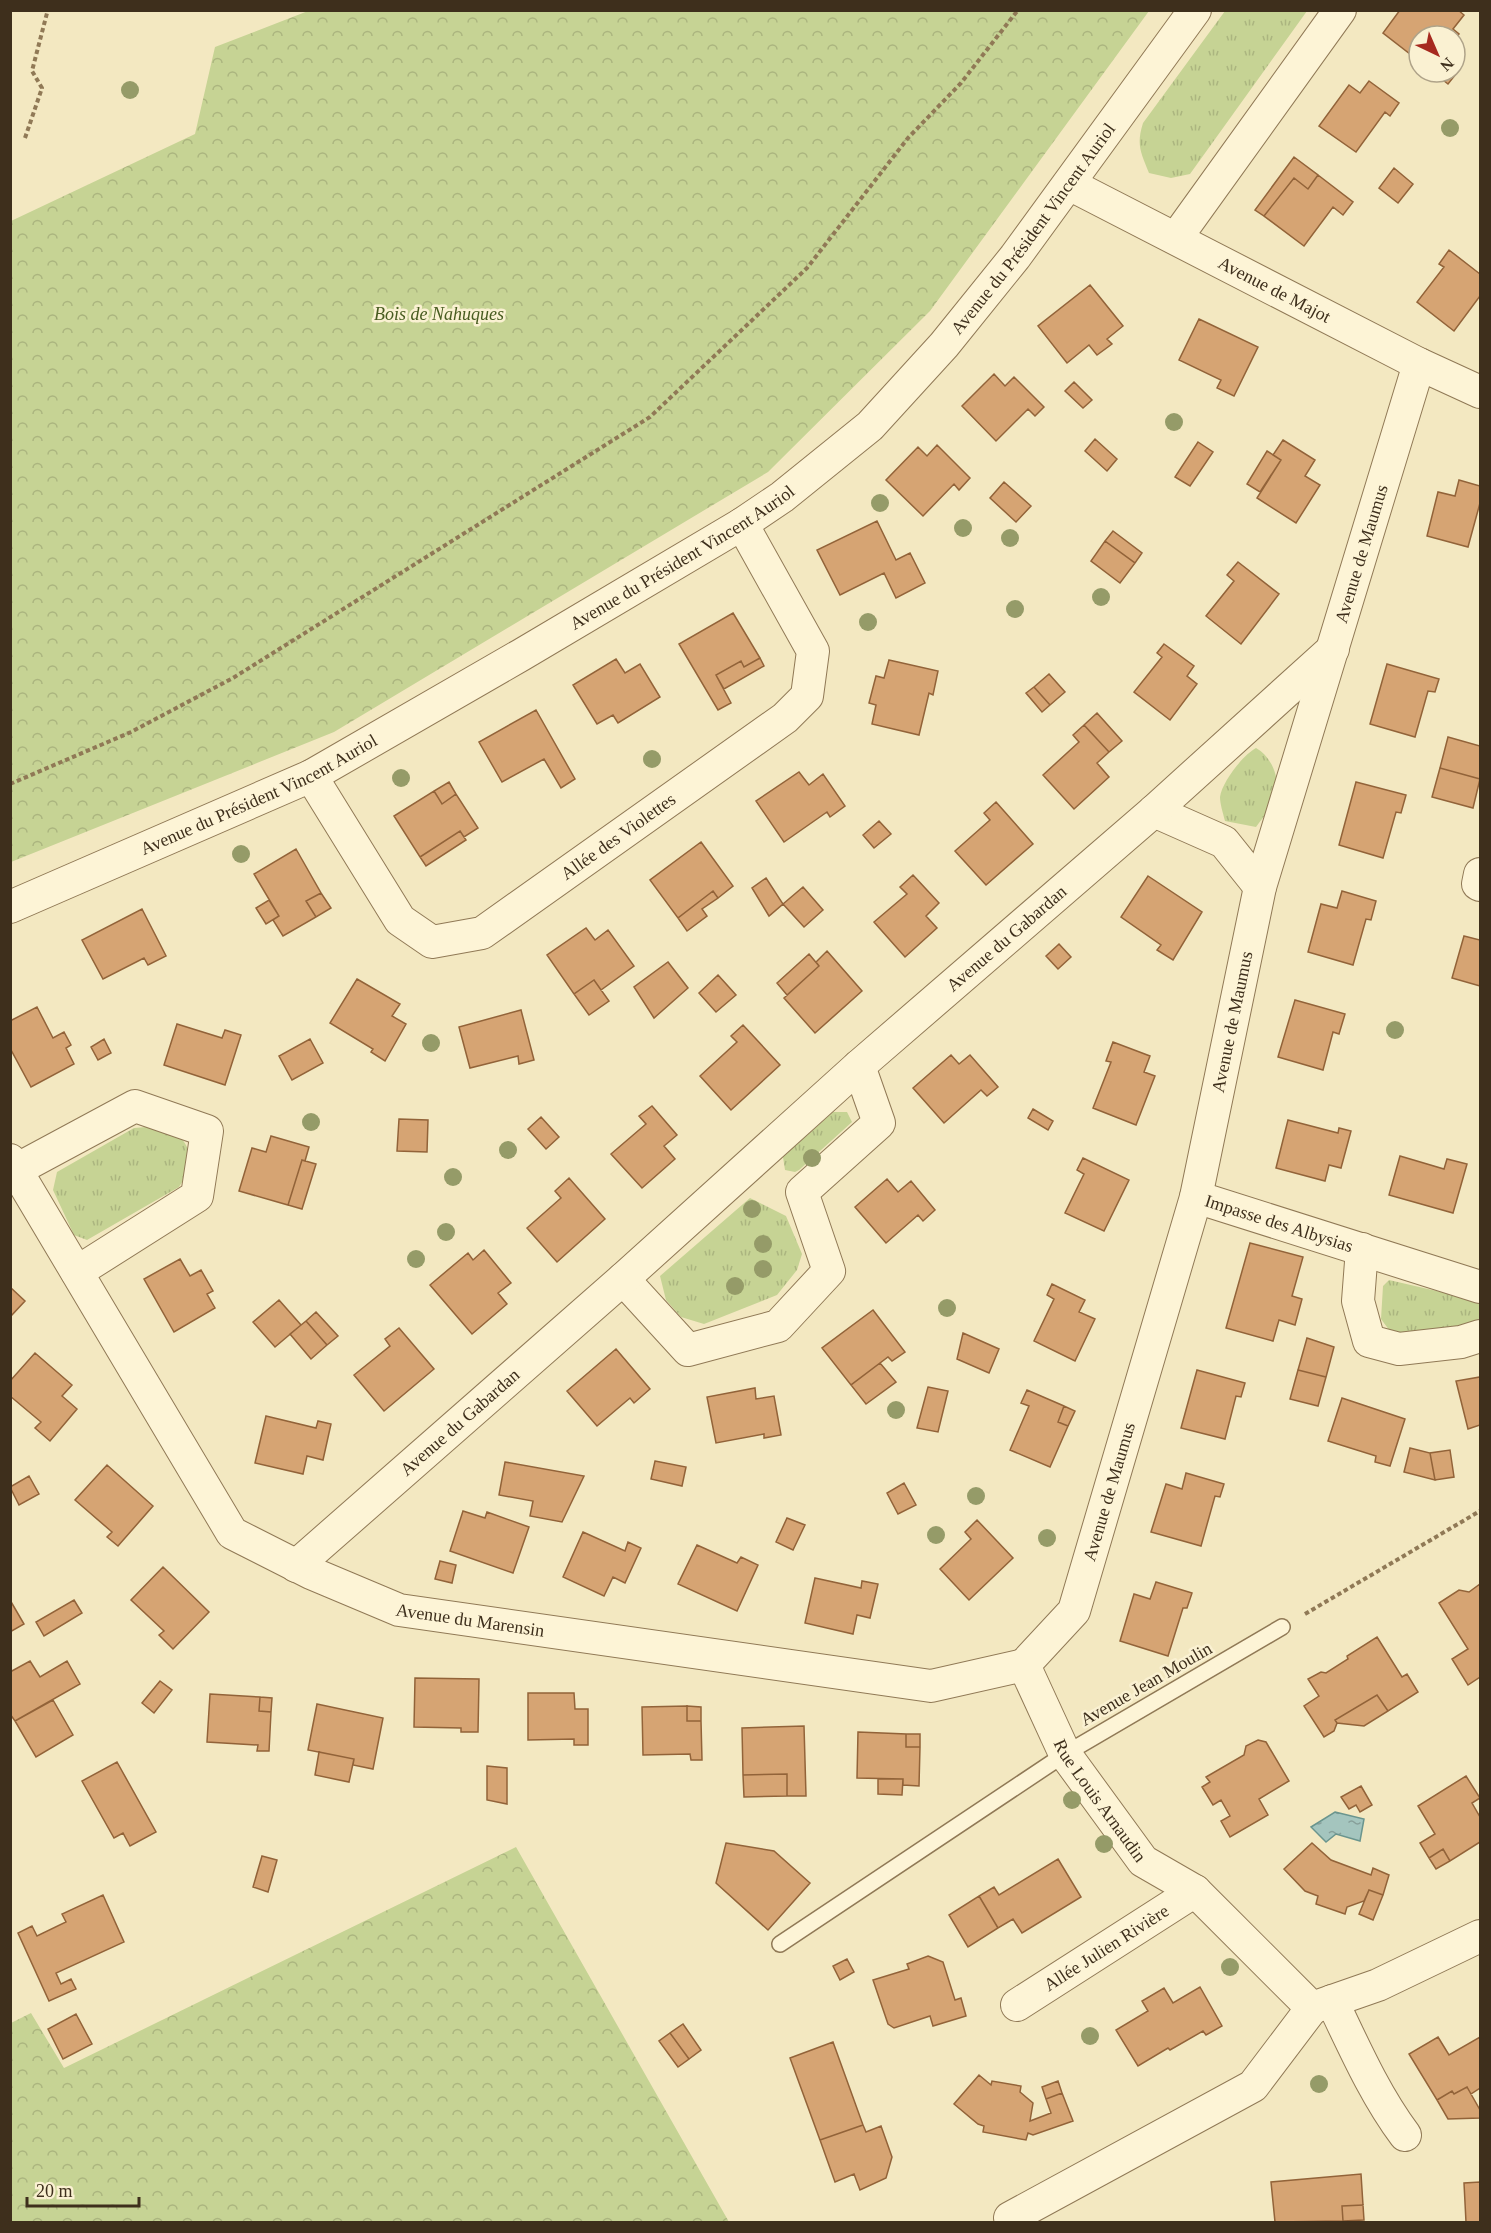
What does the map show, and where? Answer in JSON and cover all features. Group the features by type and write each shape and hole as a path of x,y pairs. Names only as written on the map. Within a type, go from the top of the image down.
{"street":[{"name":"Avenue du Président Vincent Auriol","path":"10,907 310,776 521,655 742,524 782,497 870,426 944,345 1015,257 1195,10"},
{"path":"1176,238 1340,10"},
{"name":"Avenue de Majot","path":"1069,184 1419,364 1480,392"},
{"name":"Avenue de Maumus","path":"1024,1665 1074,1611 1196,1197 1260,887 1419,364"},
{"name":"Allée des Violettes","path":"310,776 400,920 432,942 482,933 785,718 807,696 813,651 742,524"},
{"name":"Avenue du Gabardan","path":"296,1566 623,1279 859,1066 1154,811 1334,649"},
{"path":"1154,811 1224,842 1260,887"},
{"path":"1480,874 1478,884 1480,885"},
{"path":"623,1279 687,1350 777,1326 829,1271 802,1192 879,1123 859,1066"},
{"name":"Avenue du Marensin","path":"77,1272 196,1196 207,1131 135,1106 13,1165 232,1533 296,1566 399,1610 931,1686 1024,1665"},
{"name":"Impasse des Albysias","path":"1196,1197 1480,1287"},
{"name":"Impasse des Albysias","path":"1362,1249 1358,1301 1369,1341 1399,1349 1461,1342 1480,1336"},
{"name":"Rue Louis Arnaudin","path":"1024,1665 1065,1754 1143,1861 1195,1891 1322,2005 1361,2062 1392,2118 1405,2135"},
{"name":"Allée Julien Rivière","path":"1017,2005 1195,1891"},
{"path":"1010,2217 1253,2086 1322,2005 1378,1985 1480,1936"}],"lane":[{"name":"Avenue Jean Moulin","path":"780,1944 1065,1754 1282,1627"}],"path":[{"path":"10,784 131,732 233,678 650,417 807,268 908,138 962,83 1018,10"},
{"path":"25,138 42,88 32,71 47,13"},
{"path":"1282,1627 1480,1511"}],"green space":[{"name":"Bois de Nahuques","path":"308,11 1149,11 930,311 768,472 334,732 11,862 11,221 195,134 215,47"},
{"path":"1225,11 1307,11 1190,174 1171,178 1149,173 1140,149 1143,123"},
{"path":"1256,748 1268,758 1275,772 1277,788 1274,803 1256,827 1225,821 1220,800 1222,791 1245,756"},
{"path":"833,1112 847,1112 852,1122 799,1170 795,1172 785,1170 783,1157"},
{"path":"159,1126 179,1136 188,1150 188,1169 179,1187 87,1240 74,1235 53,1190 57,1172 134,1128"},
{"path":"750,1198 786,1216 802,1254 797,1270 777,1295 704,1324 681,1317 666,1300 660,1276"},
{"path":"1389,1280 1480,1301 1480,1320 1428,1334 1395,1338 1381,1319 1383,1286"},
{"path":"516,1847 729,2222 11,2222 11,2023 31,2013 64,2068"}],"water":[{"path":"1335,1812 1364,1819 1360,1841 1336,1834 1326,1842 1311,1827"}],"building":[{"path":"1400,10 1458,10 1464,15 1457,24 1407,24 1407,52 1383,33"},
{"path":"1369,81 1399,103 1390,116 1385,112 1356,152 1319,126 1349,85 1360,93"},
{"path":"1294,157 1318,175 1308,189 1294,178 1264,216 1255,210"},
{"path":"1394,168 1413,184 1398,203 1379,188"},
{"path":"1318,175 1353,202 1343,215 1333,207 1304,246 1264,216 1294,178 1308,189"},
{"path":"1449,250 1480,274 1480,296 1454,331 1417,302 1444,267 1439,264"},
{"path":"1090,285 1123,326 1107,339 1112,344 1097,355 1089,345 1067,363 1038,326"},
{"path":"1199,319 1258,347 1234,396 1217,388 1221,380 1179,360"},
{"path":"994,374 1005,386 1014,377 1044,407 1035,416 1028,409 996,441 962,406"},
{"path":"1074,382 1092,400 1083,408 1065,391"},
{"path":"1095,439 1117,459 1107,471 1085,451"},
{"path":"1283,440 1315,460 1305,476 1320,485 1296,523 1257,498 1281,460 1273,455"},
{"path":"1198,442 1213,452 1190,486 1175,477"},
{"path":"937,445 970,478 959,490 954,484 923,516 886,480 918,447 927,456"},
{"path":"1267,451 1281,460 1260,492 1247,484"},
{"path":"1459,480 1480,486 1480,503 1468,547 1427,536 1438,492 1455,496"},
{"path":"1004,482 1031,506 1016,522 990,498"},
{"path":"877,521 896,560 910,553 925,583 896,598 884,573 840,595 817,550"},
{"path":"1113,531 1142,553 1135,563 1105,541"},
{"path":"1105,541 1135,563 1120,583 1091,561"},
{"path":"1238,562 1279,594 1241,644 1206,616 1234,581 1227,575"},
{"path":"733,613 760,658 744,667 741,661 716,675 731,703 718,710 679,644"},
{"path":"1164,644 1194,666 1187,676 1197,684 1170,720 1134,692 1162,657 1157,653"},
{"path":"760,658 764,666 724,689 716,675 741,661 744,667"},
{"path":"616,659 625,673 640,664 660,697 618,723 613,715 597,724 573,685"},
{"path":"889,660 938,671 933,695 929,693 919,735 872,724 876,705 869,703 876,676 884,678"},
{"path":"1387,664 1439,679 1435,692 1428,691 1415,737 1370,724"},
{"path":"1049,674 1065,692 1050,705 1034,687"},
{"path":"1034,687 1050,705 1042,712 1026,693"},
{"path":"536,710 575,779 561,788 544,759 502,782 479,742"},
{"path":"1097,713 1122,741 1109,752 1084,725"},
{"path":"1084,725 1109,752 1097,763 1109,777 1074,809 1043,775 1079,742 1073,735"},
{"path":"1448,737 1480,746 1480,779 1440,768"},
{"path":"1440,768 1480,779 1473,808 1432,797"},
{"path":"799,772 809,785 823,774 845,806 830,817 827,812 784,842 756,801"},
{"path":"449,782 456,794 442,804 434,791"},
{"path":"1356,782 1406,795 1401,813 1396,812 1383,858 1339,845"},
{"path":"434,791 442,804 456,794 478,828 464,837 460,831 420,857 394,816"},
{"path":"996,802 1033,844 986,885 955,851 990,820 984,813"},
{"path":"879,821 891,834 874,848 863,835"},
{"path":"460,831 466,840 426,866 420,857"},
{"path":"701,842 733,886 718,898 713,891 678,918 650,880"},
{"path":"296,849 321,893 306,901 316,917 283,936 273,920 279,916 254,874"},
{"path":"913,875 939,903 926,916 937,928 905,957 874,922 907,894 900,887"},
{"path":"1148,876 1202,912 1173,960 1157,950 1161,945 1121,917"},
{"path":"766,878 783,904 769,916 752,888"},
{"path":"803,887 823,910 804,927 783,904"},
{"path":"713,891 718,898 702,909 707,916 687,931 678,918"},
{"path":"1342,891 1376,901 1371,920 1366,919 1353,965 1308,952 1321,904 1337,908"},
{"path":"321,893 331,908 316,917 306,901"},
{"path":"269,900 279,916 266,924 256,908"},
{"path":"142,909 166,956 148,965 144,958 103,979 82,940"},
{"path":"586,928 595,940 608,930 634,966 601,990 594,980 574,994 547,955"},
{"path":"1464,936 1480,940 1480,986 1452,978"},
{"path":"1059,944 1071,957 1058,969 1046,956"},
{"path":"827,951 862,991 815,1033 784,998 819,966 816,962"},
{"path":"809,954 819,966 787,995 777,983"},
{"path":"668,962 688,988 654,1018 634,987"},
{"path":"718,975 736,995 716,1012 699,993"},
{"path":"357,979 400,1004 392,1016 406,1024 385,1061 371,1052 373,1049 330,1023"},
{"path":"594,980 609,1001 589,1015 574,994"},
{"path":"1295,1000 1345,1014 1339,1034 1333,1032 1323,1070 1278,1057"},
{"path":"37,1007 53,1038 64,1032 71,1045 66,1048 74,1064 31,1087 10,1048 10,1021"},
{"path":"521,1010 534,1060 519,1064 518,1056 470,1068 459,1027"},
{"path":"177,1024 222,1038 225,1030 241,1035 225,1085 164,1065"},
{"path":"743,1025 780,1065 731,1110 700,1076 737,1042 731,1036"},
{"path":"104,1039 111,1053 98,1060 91,1047"},
{"path":"310,1039 323,1063 292,1080 279,1056"},
{"path":"1113,1042 1150,1056 1144,1072 1155,1076 1136,1125 1093,1108 1111,1062 1106,1061"},
{"path":"951,1055 959,1064 970,1055 998,1087 987,1096 981,1090 944,1123 913,1088"},
{"path":"652,1106 677,1135 664,1146 675,1159 642,1188 611,1154 646,1124 639,1116"},
{"path":"1033,1109 1053,1121 1048,1130 1028,1118"},
{"path":"541,1117 559,1137 546,1149 528,1129"},
{"path":"399,1119 428,1120 427,1152 397,1151"},
{"path":"1288,1120 1338,1133 1339,1128 1351,1131 1341,1168 1329,1165 1325,1181 1276,1168"},
{"path":"271,1136 309,1147 305,1161 302,1160 288,1205 239,1191 252,1148 266,1152"},
{"path":"1400,1156 1444,1169 1447,1159 1467,1164 1453,1213 1389,1195"},
{"path":"1083,1158 1129,1180 1104,1231 1065,1213 1084,1174 1077,1170"},
{"path":"302,1160 316,1164 302,1209 288,1205"},
{"path":"569,1178 605,1219 557,1262 527,1228 561,1198 555,1191"},
{"path":"887,1179 898,1192 911,1181 935,1210 923,1221 918,1215 886,1243 855,1207"},
{"path":"1250,1243 1303,1257 1292,1296 1302,1299 1295,1325 1279,1320 1273,1341 1226,1328"},
{"path":"484,1250 511,1283 498,1293 507,1304 472,1334 430,1285 468,1253 473,1260"},
{"path":"180,1259 190,1276 201,1270 213,1291 207,1294 215,1308 174,1332 144,1279"},
{"path":"1052,1284 1085,1300 1079,1312 1095,1319 1075,1361 1034,1341 1054,1299 1047,1295"},
{"path":"10,1287 25,1301 10,1317"},
{"path":"279,1300 301,1325 275,1347 253,1322"},
{"path":"873,1310 905,1352 892,1361 888,1357 851,1385 822,1348"},
{"path":"316,1312 338,1336 327,1345 306,1321"},
{"path":"306,1321 327,1345 311,1359 290,1334"},
{"path":"399,1328 434,1369 384,1411 354,1375 390,1346 385,1339"},
{"path":"963,1333 999,1349 989,1373 957,1359"},
{"path":"1307,1338 1334,1347 1326,1377 1298,1370"},
{"path":"616,1349 650,1389 634,1403 630,1398 597,1426 567,1391"},
{"path":"35,1353 72,1385 62,1396 77,1409 50,1441 35,1428 41,1422 10,1396 10,1381"},
{"path":"880,1363 896,1382 866,1404 851,1385"},
{"path":"1197,1370 1245,1383 1241,1397 1236,1396 1225,1439 1181,1428"},
{"path":"1298,1370 1326,1377 1318,1406 1290,1399"},
{"path":"1480,1377 1480,1425 1468,1429 1456,1381"},
{"path":"928,1387 948,1391 938,1432 917,1428"},
{"path":"755,1388 756,1399 774,1396 781,1435 764,1438 764,1434 716,1443 707,1397"},
{"path":"1027,1390 1064,1406 1058,1422 1068,1426 1050,1467 1010,1450 1029,1406 1021,1403"},
{"path":"1342,1398 1405,1419 1390,1466 1375,1462 1376,1456 1328,1441"},
{"path":"1064,1406 1075,1411 1068,1426 1058,1422"},
{"path":"266,1416 316,1428 318,1421 331,1424 323,1460 307,1456 303,1474 255,1463"},
{"path":"1410,1448 1430,1453 1435,1480 1404,1472"},
{"path":"1450,1450 1454,1477 1435,1480 1430,1453"},
{"path":"655,1461 686,1467 682,1486 651,1479"},
{"path":"505,1462 584,1476 562,1522 530,1516 533,1501 499,1495"},
{"path":"107,1465 153,1506 118,1546 107,1537 112,1532 75,1500"},
{"path":"1186,1473 1224,1484 1220,1497 1215,1496 1201,1546 1151,1532 1166,1484 1182,1489"},
{"path":"29,1476 39,1494 19,1505 10,1487"},
{"path":"904,1483 916,1505 898,1514 887,1493"},
{"path":"463,1511 485,1518 487,1512 529,1527 513,1573 450,1551"},
{"path":"787,1518 805,1525 793,1550 776,1542"},
{"path":"977,1520 1013,1558 969,1600 940,1569 971,1539 965,1532"},
{"path":"583,1532 625,1551 628,1542 641,1548 625,1583 613,1577 604,1596 563,1577"},
{"path":"697,1545 737,1563 741,1557 758,1565 737,1611 678,1584"},
{"path":"440,1561 456,1565 452,1583 435,1579"},
{"path":"163,1567 209,1612 173,1649 159,1635 164,1631 131,1600"},
{"path":"815,1578 861,1588 862,1581 878,1584 870,1618 857,1615 853,1634 805,1623"},
{"path":"1156,1582 1192,1593 1187,1608 1183,1608 1168,1656 1120,1641 1134,1594 1150,1599"},
{"path":"1480,1584 1480,1677 1468,1685 1452,1659 1468,1649 1439,1603 1459,1590 1469,1592"},
{"path":"10,1600 24,1624 10,1632"},
{"path":"74,1600 82,1613 44,1636 36,1622"},
{"path":"1377,1637 1402,1677 1407,1674 1418,1692 1388,1711 1377,1695 1335,1720 1337,1723 1334,1731 1324,1737 1304,1706 1319,1696 1308,1679 1321,1672 1326,1673"},
{"path":"30,1661 40,1677 67,1661 80,1684 15,1721 10,1714 10,1672"},
{"path":"415,1678 479,1679 478,1732 461,1732 461,1728 414,1727"},
{"path":"160,1681 172,1690 154,1713 142,1703"},
{"path":"528,1693 574,1693 575,1709 588,1709 588,1745 574,1745 574,1739 528,1740"},
{"path":"210,1694 260,1697 259,1711 271,1712 269,1751 257,1751 258,1745 207,1742"},
{"path":"1377,1695 1388,1711 1364,1726 1337,1723 1335,1720"},
{"path":"260,1697 272,1698 271,1712 259,1711"},
{"path":"53,1700 73,1735 36,1757 15,1721"},
{"path":"317,1704 383,1718 373,1769 353,1765 354,1759 308,1750"},
{"path":"687,1706 687,1721 701,1721 702,1760 691,1760 690,1754 643,1755 642,1707"},
{"path":"687,1706 701,1707 701,1721 687,1721"},
{"path":"804,1726 806,1796 787,1796 787,1774 743,1775 742,1728"},
{"path":"858,1732 906,1734 906,1747 920,1747 919,1786 903,1785 903,1779 857,1778"},
{"path":"906,1734 920,1734 920,1747 906,1747"},
{"path":"1258,1740 1266,1742 1289,1781 1259,1799 1268,1815 1230,1837 1221,1821 1230,1816 1221,1800 1213,1805 1202,1787 1210,1782 1206,1777 1244,1755 1246,1746"},
{"path":"319,1752 354,1759 349,1782 315,1775"},
{"path":"117,1762 156,1832 130,1846 123,1833 114,1838 82,1781"},
{"path":"487,1766 507,1768 507,1804 487,1800"},
{"path":"787,1774 787,1796 744,1797 743,1775"},
{"path":"1466,1776 1480,1798 1472,1803 1480,1817 1480,1842 1450,1861 1443,1849 1429,1858 1420,1843 1435,1834 1418,1806"},
{"path":"878,1779 903,1779 902,1795 878,1794"},
{"path":"1361,1786 1372,1805 1360,1812 1356,1805 1349,1809 1341,1797"},
{"path":"726,1843 774,1851 810,1883 768,1930 716,1883"},
{"path":"1312,1843 1331,1860 1371,1875 1373,1868 1389,1875 1383,1895 1369,1890 1364,1901 1347,1907 1345,1914 1316,1904 1318,1896 1305,1891 1284,1869"},
{"path":"1443,1849 1450,1861 1436,1869 1429,1858"},
{"path":"262,1856 277,1860 268,1892 253,1887"},
{"path":"1058,1859 1081,1897 1022,1933 1013,1919 998,1928 979,1896 994,1887 999,1895"},
{"path":"1369,1890 1383,1895 1373,1920 1359,1914"},
{"path":"103,1895 124,1942 56,1973 61,1984 71,1979 76,1989 49,2001 18,1933 32,1926 37,1936 66,1922 62,1914"},
{"path":"979,1896 998,1928 968,1947 949,1915"},
{"path":"928,1956 943,1962 955,2000 961,1998 966,2016 933,2026 930,2016 894,2028 888,2024 873,1980 909,1969 907,1964"},
{"path":"847,1959 854,1972 840,1980 833,1966"},
{"path":"1200,1987 1222,2026 1206,2035 1203,2031 1138,2066 1116,2030 1148,2011 1142,2001 1164,1988 1173,2003"},
{"path":"76,2014 92,2044 63,2059 48,2029"},
{"path":"683,2024 701,2050 689,2059 670,2033"},
{"path":"670,2033 689,2059 678,2067 659,2041"},
{"path":"1438,2037 1449,2055 1480,2037 1480,2088 1471,2094 1467,2087 1454,2094 1452,2091 1437,2100 1409,2054"},
{"path":"833,2042 863,2125 820,2140 790,2058"},
{"path":"979,2075 991,2085 992,2081 1021,2086 1020,2092 1033,2103 1030,2121 1051,2113 1046,2099 1062,2093 1073,2121 1033,2135 1028,2133 1026,2140 983,2132 984,2126 978,2124 954,2104"},
{"path":"1058,2081 1062,2093 1046,2099 1042,2087"},
{"path":"1467,2087 1480,2110 1480,2118 1448,2119 1437,2100 1452,2091 1454,2094"},
{"path":"863,2125 866,2132 881,2126 892,2157 886,2178 860,2190 854,2174 835,2182 820,2140"},
{"path":"1361,2174 1363,2205 1342,2206 1343,2221 1275,2222 1271,2182"},
{"path":"1480,2182 1480,2222 1466,2222 1464,2183"},
{"path":"1363,2205 1364,2220 1343,2221 1342,2206"}]}
